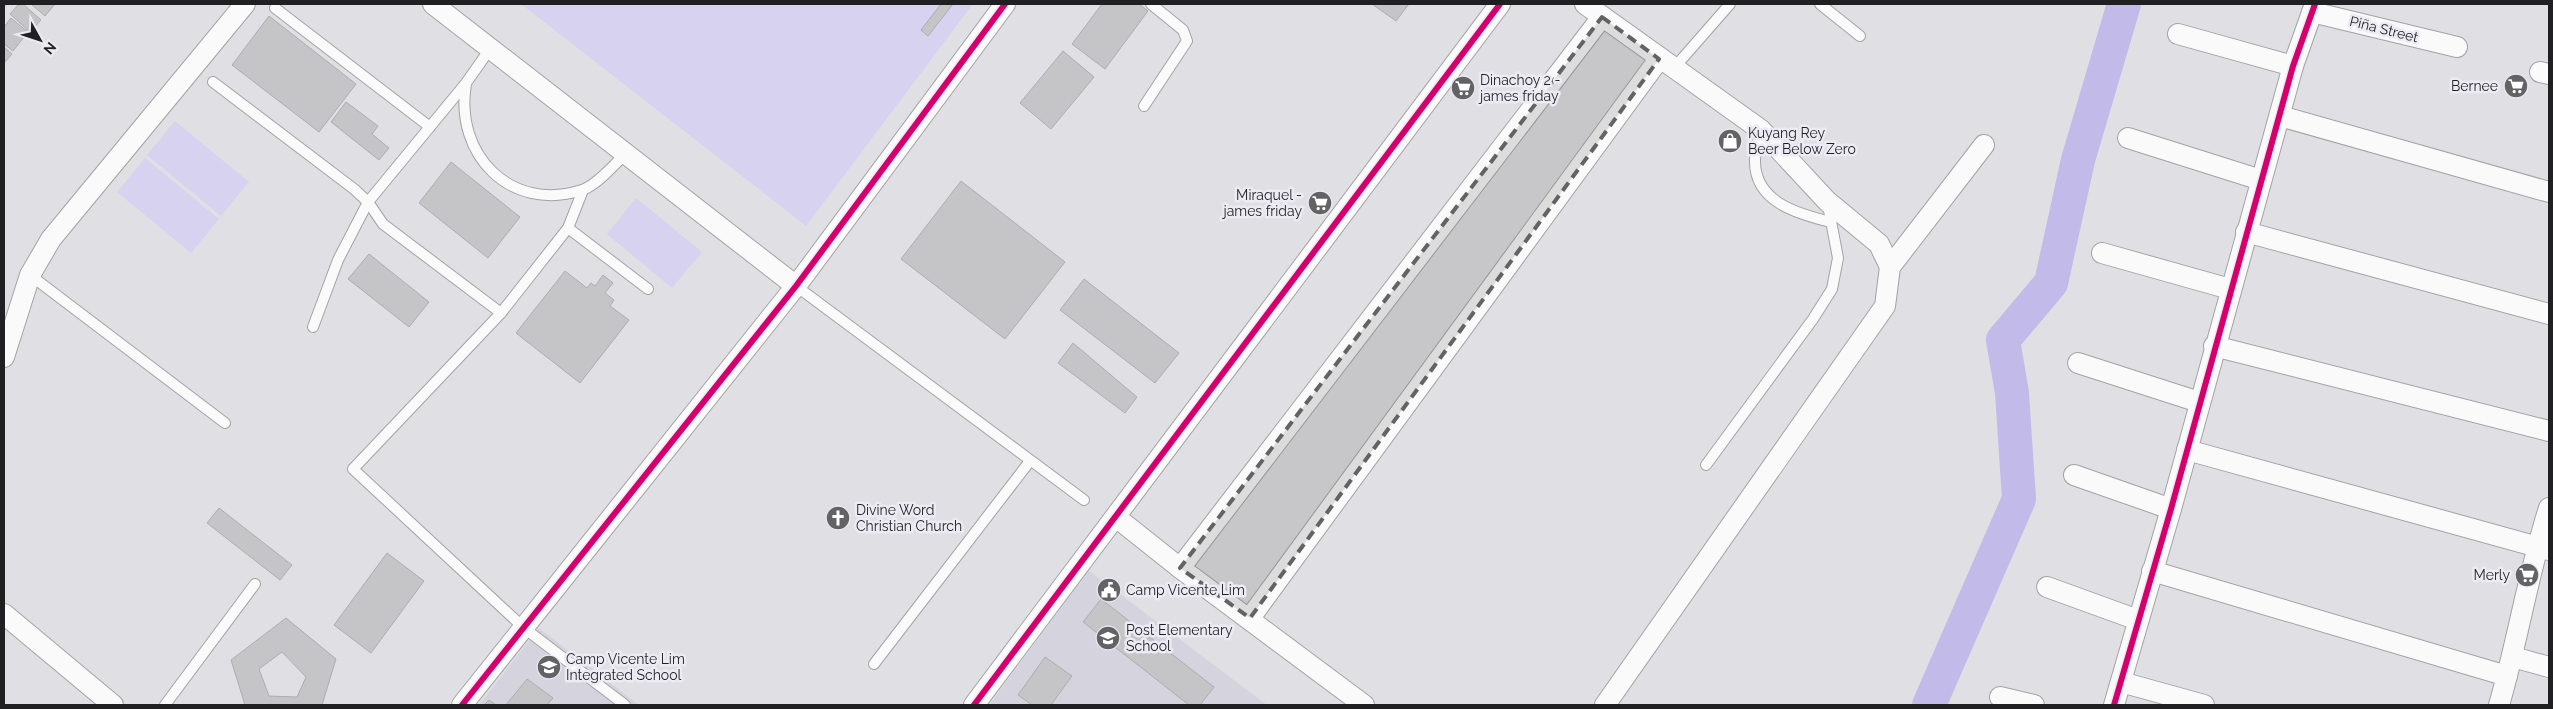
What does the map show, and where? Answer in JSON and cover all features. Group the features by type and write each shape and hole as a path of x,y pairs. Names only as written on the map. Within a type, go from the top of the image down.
{"street":[{"path":"4,357 30,275 51,239 244,4"},
{"path":"433,4 796,286"},
{"path":"462,705 796,286 1005,4"},
{"path":"974,705 1117,518 1500,4"},
{"path":"1585,4 1761,130 1827,201 1879,244 1890,267"},
{"path":"2114,705 2171,509 2214,346 2293,66 2313,8"},
{"name":"Piña Street","path":"2313,8 2457,47"},
{"path":"1180,568 1602,17"},
{"path":"2178,34 2293,66"},
{"path":"1250,618 1667,64"},
{"path":"2280,116 2549,192"},
{"path":"2128,138 2261,180"},
{"path":"1605,705 1885,306 1890,267 1984,145"},
{"path":"2246,232 2549,314"},
{"path":"2102,253 2230,289"},
{"path":"2214,346 2549,431"},
{"path":"2078,364 2199,402"},
{"path":"2187,450 2543,549"},
{"path":"2074,475 2171,509"},
{"path":"2499,705 2543,549 2549,508"},
{"path":"1117,518 1180,568 1250,618 1364,705"},
{"path":"2152,571 2507,676"},
{"path":"2046,586 2138,620"},
{"path":"4,614 113,705"},
{"path":"2513,657 2549,667"},
{"path":"2121,682 2204,705"},
{"path":"2000,697 2034,705"}],"lane":[{"path":"1144,106 1187,41 1183,30 1174,20 1151,4"},
{"path":"1667,64 1730,4"},
{"path":"1820,4 1860,36"},
{"path":"275,8 430,127"},
{"path":"314,327 334,269 368,202 466,83 490,49"},
{"path":"213,82 354,189 368,202 383,224 502,313"},
{"path":"466,83 463,98 467,128 482,160 494,174 510,186 529,194 583,190"},
{"path":"1761,130 1755,160 1758,182 1767,195 1798,214 1831,222"},
{"path":"625,705 524,628 352,469 502,313 568,228 583,190 626,153"},
{"path":"1706,465 1813,319 1832,288 1838,258 1827,201"},
{"path":"568,228 648,289"},
{"path":"30,275 225,423"},
{"path":"796,286 1084,500"},
{"path":"874,664 1030,461"},
{"path":"165,705 255,584"}],"highlighted area":[{"path":"1602,17 1659,59 1250,618 1180,568"}],"shaded area":[{"path":"521,4 973,4 806,226"},
{"path":"175,121 249,182 221,216 147,155"},
{"path":"145,158 219,219 191,253 117,192"},
{"path":"636,198 702,252 672,288 607,234"},
{"name":"Post Elementary School","path":"1088,570 1267,705 989,705"},
{"name":"Camp Vicente Lim Integrated School","path":"539,628 639,705 479,705"}],"building":[{"path":"19,4 23,4 41,20 30,32 10,14"},
{"path":"31,4 55,4 45,16"},
{"path":"941,4 953,4 928,36 921,30"},
{"path":"1102,4 1139,4 1148,11 1105,69 1072,44"},
{"path":"1372,4 1409,4 1396,21"},
{"path":"269,16 356,84 319,132 232,65"},
{"path":"11,18 28,32 13,51 4,44 4,27"},
{"path":"4,47 12,54 4,63"},
{"path":"1063,51 1094,77 1051,129 1020,103"},
{"path":"346,102 378,126 372,134 389,148 379,160 331,122"},
{"path":"451,162 520,217 488,258 419,203"},
{"path":"961,181 1065,262 1005,339 901,259"},
{"path":"369,254 429,302 409,327 348,279"},
{"path":"565,271 587,288 591,283 595,286 603,275 613,283 605,293 614,300 610,306 629,320 580,383 516,333"},
{"path":"1084,279 1179,353 1155,383 1060,310"},
{"path":"1073,343 1137,397 1125,413 1058,363"},
{"path":"219,508 292,565 280,580 207,523"},
{"path":"387,553 424,581 371,653 334,625"},
{"path":"1101,599 1214,687 1200,705 1189,705 1083,622"},
{"path":"286,618 336,659 322,705 245,705 231,660","holes":["282,652 306,677 297,697 269,696 259,669"]},
{"path":"1045,657 1072,676 1051,705 1032,705 1018,695"},
{"path":"527,679 553,698 547,705 506,705"},
{"path":"489,700 496,705 484,705"}],"waterway":[{"path":"1929,705 2019,499 2012,393 2003,340 2051,283 2078,160 2124,4"}],"cycle path":[{"path":"462,705 796,286 1005,4"},
{"path":"974,705 1500,4"},
{"path":"2114,705 2171,509 2293,66 2315,4"}],"place":[{"name":"Bernee","path":"2516,86"},
{"name":"Dinachoy 2 - james friday","path":"1463,88"},
{"name":"Kuyang Rey Beer Below Zero","path":"1730,141"},
{"name":"Miraquel - james friday","path":"1320,203"},
{"name":"Divine Word Christian Church","path":"838,518"},
{"name":"Merly","path":"2527,575"},
{"name":"Camp Vicente Lim","path":"1109,590"},
{"name":"Post Elementary School","path":"1108,638"},
{"name":"Camp Vicente Lim Integrated School","path":"549,667"}]}
